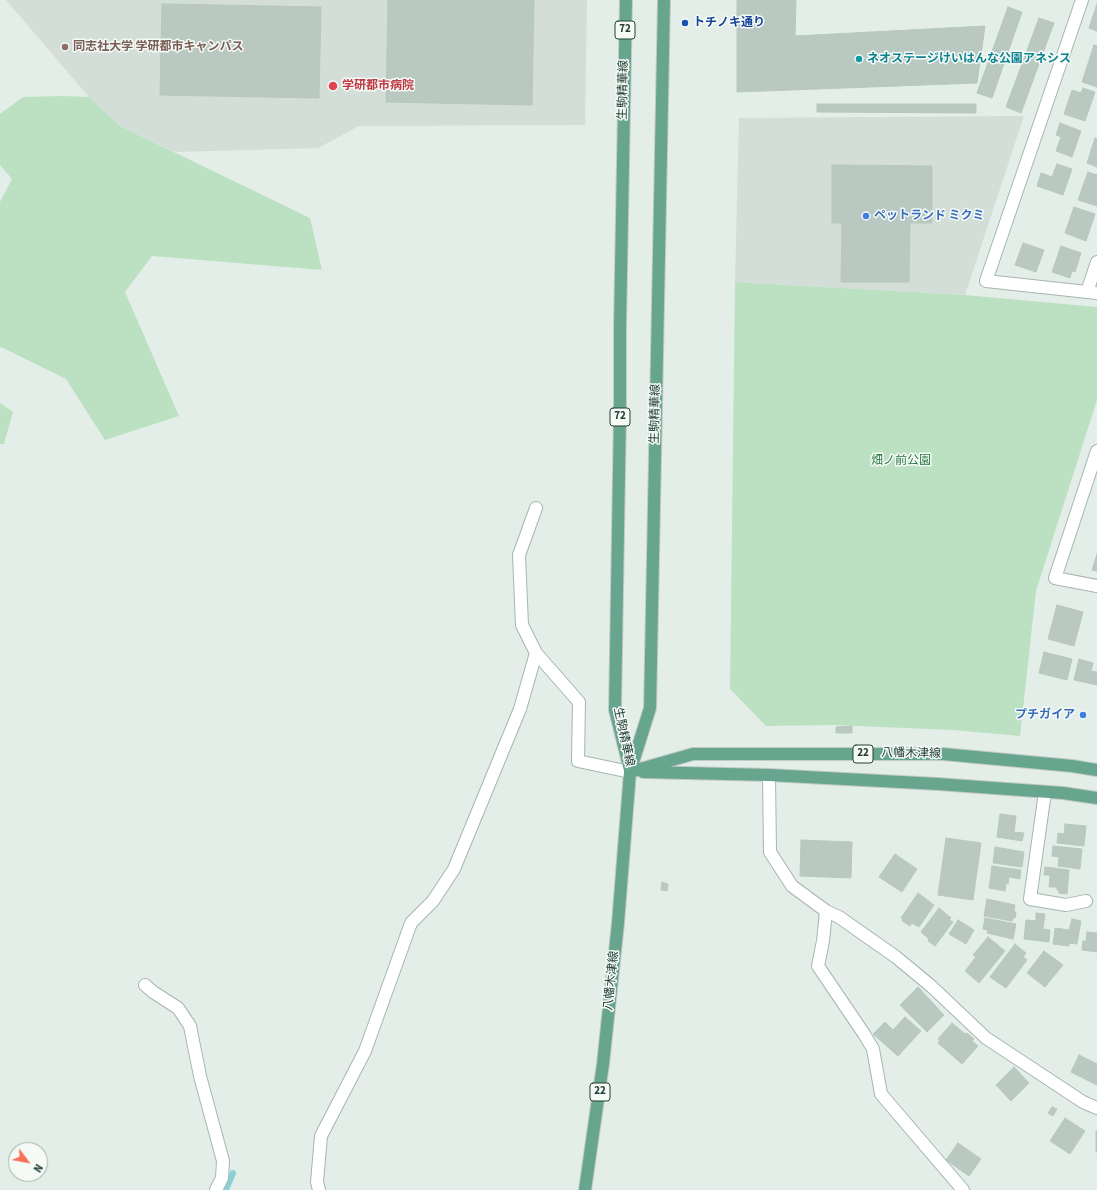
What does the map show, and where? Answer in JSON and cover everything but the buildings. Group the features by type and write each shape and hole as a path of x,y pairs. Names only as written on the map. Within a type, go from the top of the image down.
{"main road":[{"name":"生駒精華線","path":"626,0 615,710 630,772"},
{"name":"生駒精華線","path":"630,772 650,708 664,0"},
{"name":"八幡木津線","path":"585,1190 603,1064 618,922 630,772 693,754 943,754 1072,766 1097,770"},
{"name":"22","path":"630,772 769,775 938,784 1045,792 1097,798"}],"street":[{"path":"1082,0 986,281 1092,292 1097,262"},
{"path":"1097,451 1055,578 1097,586"},
{"path":"536,508 519,555 522,625 536,652 579,702 578,761 630,772"},
{"path":"319,1190 317,1182 321,1136 364,1051 411,923 433,901 454,869 520,709 536,652"},
{"path":"769,775 770,852 792,886 826,911 839,917 896,957 931,986 986,1038 1083,1102 1097,1108"},
{"path":"1045,792 1030,899 1066,906 1086,901"},
{"path":"826,911 823,941 818,966 873,1049 881,1094 963,1190"},
{"path":"145,985 178,1008 190,1026 200,1076 223,1161 222,1178 216,1190"}],"shaded area":[{"name":"学研都市病院","path":"6,0 587,0 585,125 359,126 318,148 175,152 120,126 89,97"},
{"path":"1024,116 965,295 735,282 739,118"}],"green space":[{"path":"23,97 89,97 120,126 310,218 322,270 152,256 125,292 179,416 105,440 66,379 1,347 0,348 0,202 12,179 0,165 0,114"},
{"name":"畑ノ前公園","path":"735,282 965,295 1097,307 1097,400 1036,591 1020,736 953,730 833,725 766,726 730,689"},
{"path":"0,403 13,412 4,444 0,444"}],"waterway":[{"path":"226,1190 233,1173"}],"place":[{"name":"トチノキ通り","path":"685,23"},
{"name":"同志社大学 学研都市キャンパス","path":"65,47"},
{"name":"ネオステージけいはんな公園アネシス","path":"859,59"},
{"name":"学研都市病院","path":"333,86"},
{"name":"ペットランド ミクミ","path":"866,216"},
{"name":"プチガイア","path":"1083,715"}]}
